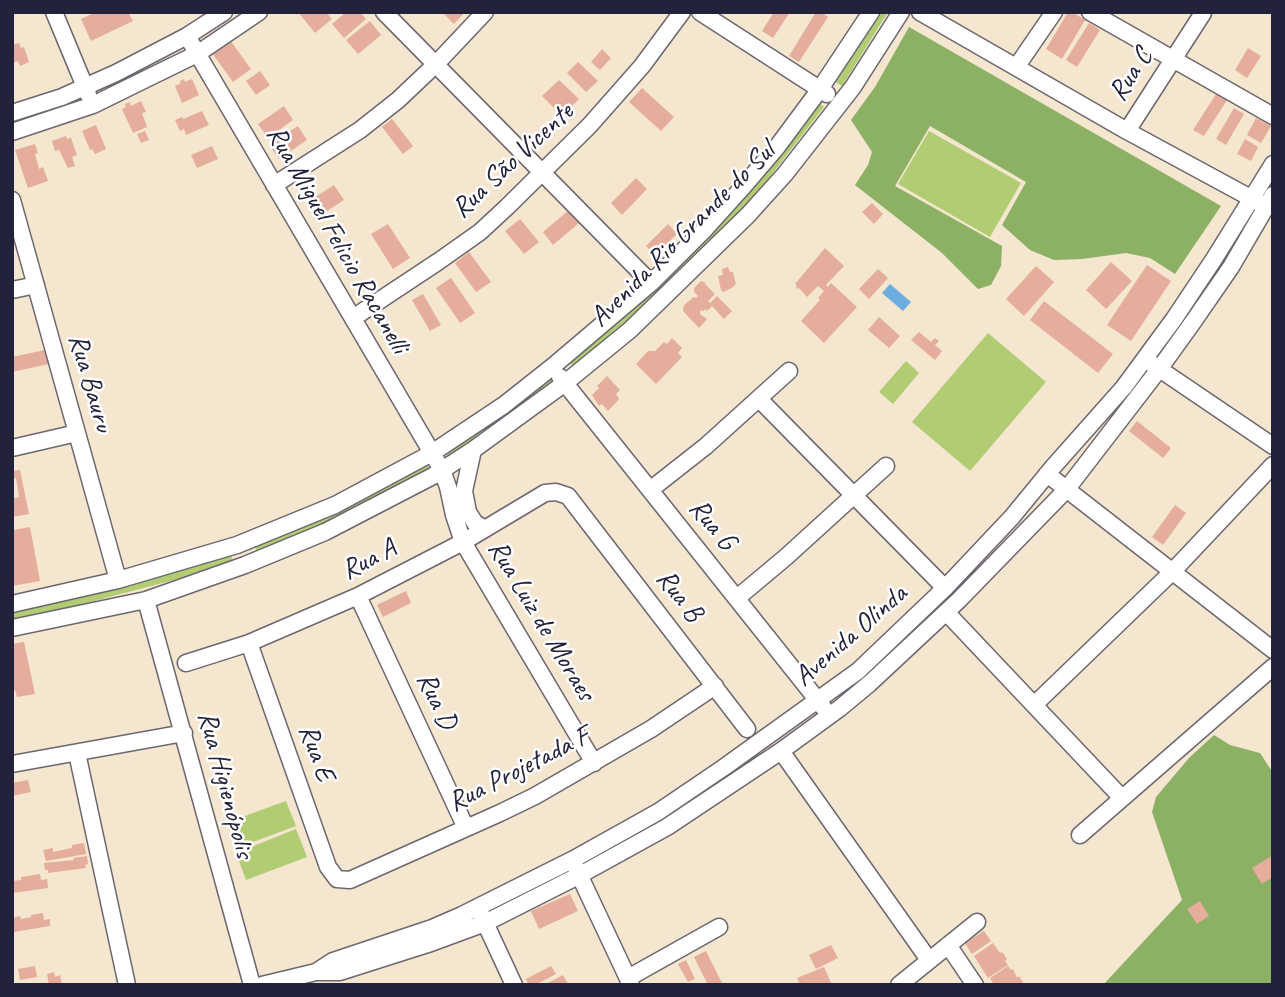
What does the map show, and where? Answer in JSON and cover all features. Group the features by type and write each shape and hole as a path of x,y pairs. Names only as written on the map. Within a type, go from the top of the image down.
{"street":[{"path":"54,12 93,105"},
{"path":"12,113 85,87 187,36 224,12"},
{"path":"12,132 93,105 197,54 259,12"},
{"path":"384,12 651,283"},
{"path":"274,185 360,130 398,100 485,12"},
{"name":"Rua São Vicente","path":"353,318 480,232 590,125 642,66 682,12"},
{"path":"700,12 840,103"},
{"name":"Avenida Rio Grande do Sul","path":"12,604 118,580 237,545 335,505 432,453 504,405 651,283 706,228 776,147 820,89 871,12"},
{"name":"Avenida Rio Grande do Sul","path":"12,628 146,600 245,565 325,532 442,470 473,450 565,383 630,330 741,223 785,174 853,87 901,12"},
{"path":"920,12 1127,131 1251,198 1269,201"},
{"path":"1017,66 1054,12"},
{"path":"1090,12 1273,116"},
{"name":"Rua C","path":"1127,131 1203,13"},
{"name":"Rua Miguel Felicio Racanelli","path":"187,36 442,470 449,487"},
{"name":"Avenida Olinda","path":"318,978 333,961 432,928 478,907 572,860 658,812 858,671 945,588 1012,517 1124,387 1174,319 1273,164"},
{"name":"Rua Bauru","path":"12,200 118,580"},
{"name":"Avenida Olinda","path":"262,985 318,978 340,972 485,923 667,827 829,716 869,684 946,612 1066,490 1160,368 1231,267 1269,201"},
{"path":"12,290 36,285"},
{"path":"1144,359 1273,446"},
{"path":"552,367 565,383"},
{"path":"650,491 706,446 789,370"},
{"name":"Rua G","path":"565,383 829,716"},
{"path":"759,399 945,588"},
{"path":"12,448 77,433"},
{"path":"473,450 464,491 468,512 475,523 485,529"},
{"path":"1034,705 1172,572 1273,465"},
{"path":"737,598 886,466"},
{"path":"1047,474 1273,650"},
{"path":"449,487 465,480"},
{"name":"Rua Luiz de Moraes","path":"449,487 463,542 594,763"},
{"name":"Rua A","path":"186,663 249,643 358,596 463,542 545,493 556,492 568,496"},
{"name":"Rua B","path":"568,496 747,729"},
{"path":"990,539 1005,552"},
{"path":"237,545 245,565"},
{"name":"Rua D","path":"358,596 466,828"},
{"name":"Rua Higienópolis","path":"146,600 252,985"},
{"path":"946,612 1121,797"},
{"name":"Rua E","path":"249,643 328,867 337,879"},
{"path":"1080,835 1273,667"},
{"name":"Rua Projetada F","path":"337,879 350,880 534,796 651,729 715,686"},
{"path":"12,764 184,733"},
{"path":"781,751 929,960"},
{"path":"77,753 127,985"},
{"path":"723,768 734,782"},
{"path":"572,860 629,982 719,927"},
{"path":"478,907 514,985"},
{"path":"898,985 977,922"},
{"path":"948,945 975,985"}],"green space":[{"path":"877,12 888,12 842,86 834,81"},
{"path":"909,27 1221,206 1175,274 1150,258 1126,253 1054,260 1030,250 1002,225 1026,182 930,126 895,186 1002,246 1001,266 991,285 978,289 942,253 855,185 868,165 872,152 851,120 875,87"},
{"path":"818,102 824,107 768,179 726,226 639,313 573,366 568,360"},
{"path":"929,131 1021,183 990,237 898,184"},
{"path":"988,333 1046,382 970,471 912,422"},
{"path":"906,361 919,373 893,404 879,392"},
{"path":"551,376 556,382 448,456 444,450"},
{"path":"426,463 430,470 325,525 258,554 255,547 322,518"},
{"path":"230,553 233,561 193,575 75,606 12,619 12,610"},
{"path":"1214,735 1230,745 1260,753 1273,773 1273,985 1103,985 1182,900 1152,812 1156,797 1189,758"},
{"path":"286,801 296,826 237,848 228,822"},
{"path":"296,829 307,857 246,880 236,853"}],"water":[{"path":"890,284 911,302 903,311 882,293"}],"building":[{"path":"96,12 128,12 133,21 91,41 81,19"},
{"path":"298,12 326,12 332,19 315,33"},
{"path":"346,12 360,12 366,19 344,38 332,24"},
{"path":"442,12 465,12 454,24"},
{"path":"774,12 790,12 773,38 762,31"},
{"path":"816,12 828,17 799,62 789,56"},
{"path":"1068,12 1085,20 1062,59 1046,49"},
{"path":"370,21 381,35 358,54 346,40"},
{"path":"1089,23 1100,30 1077,67 1066,60"},
{"path":"230,40 251,69 233,82 212,53"},
{"path":"19,43 21,48 24,47 29,62 20,66 18,61 12,63 12,45"},
{"path":"1248,48 1261,56 1247,78 1235,70"},
{"path":"602,49 611,58 600,70 591,62"},
{"path":"578,62 598,81 586,92 567,73"},
{"path":"260,71 270,85 256,95 246,81"},
{"path":"184,79 185,82 192,79 199,95 182,103 175,86"},
{"path":"559,80 579,99 562,116 542,96"},
{"path":"642,88 674,117 661,131 629,102"},
{"path":"1218,91 1229,97 1204,136 1193,130"},
{"path":"141,101 146,112 142,113 147,127 133,133 122,109 126,107 125,104 130,102 131,106"},
{"path":"284,106 293,120 268,138 258,124"},
{"path":"1234,108 1244,114 1226,145 1216,139"},
{"path":"202,111 209,125 186,135 184,129 180,131 175,120"},
{"path":"1256,118 1271,126 1261,143 1247,135"},
{"path":"392,119 413,146 403,154 382,127"},
{"path":"96,125 106,149 95,154 90,150 82,131"},
{"path":"298,126 307,140 279,159 269,145"},
{"path":"145,131 149,140 141,143 137,134"},
{"path":"66,136 67,139 71,138 77,155 72,157 75,166 68,168 59,150 55,151 52,141"},
{"path":"1245,139 1258,147 1251,161 1237,154"},
{"path":"35,144 39,169 43,167 48,181 28,188 15,150"},
{"path":"212,146 218,159 197,168 191,155"},
{"path":"636,178 647,189 622,215 611,203"},
{"path":"334,185 344,200 316,218 306,203"},
{"path":"872,203 883,214 874,224 862,212"},
{"path":"569,210 579,223 553,245 543,232"},
{"path":"520,219 539,242 524,254 505,231"},
{"path":"388,224 410,258 393,269 371,234"},
{"path":"668,224 677,234 655,255 646,246"},
{"path":"825,248 844,266 826,285 828,287 831,283 857,307 824,343 801,321 820,300 818,298 824,291 818,286 807,297 795,284"},
{"path":"469,252 491,282 476,292 455,263"},
{"path":"1111,262 1132,281 1106,309 1086,290"},
{"path":"1147,265 1171,281 1131,341 1107,325"},
{"path":"1036,266 1054,282 1024,316 1006,299"},
{"path":"728,267 730,272 733,272 736,284 724,292 721,290 718,276 723,275 722,269"},
{"path":"878,269 888,278 869,299 859,289"},
{"path":"451,278 475,313 460,323 436,288"},
{"path":"701,281 715,294 708,301 710,303 717,296 732,311 724,319 712,306 707,311 701,310 700,314 707,319 699,328 683,311 684,305 698,296 694,288"},
{"path":"423,294 441,325 430,331 412,300"},
{"path":"1044,301 1113,354 1098,373 1030,320"},
{"path":"879,317 900,336 889,348 868,330"},
{"path":"919,332 931,342 935,338 939,341 935,345 942,351 935,360 911,340"},
{"path":"672,338 682,348 678,353 682,357 656,384 636,364 648,351 655,351"},
{"path":"45,350 49,364 12,372 12,357"},
{"path":"607,376 620,390 616,394 619,399 608,411 602,404 599,406 592,395"},
{"path":"1137,421 1171,448 1163,458 1129,431"},
{"path":"20,470 29,514 12,517 12,499 19,497 12,471"},
{"path":"1175,505 1186,513 1163,545 1152,537"},
{"path":"12,525 14,530 30,527 40,581 12,586"},
{"path":"406,591 411,603 383,617 377,605"},
{"path":"24,642 35,694 17,697 15,690 12,691 12,644"},
{"path":"28,780 31,792 12,796 12,783"},
{"path":"84,843 86,854 46,861 43,850 53,848 53,852"},
{"path":"1273,855 1273,877 1262,884 1252,868"},
{"path":"87,856 86,868 48,873 48,870 45,870 44,863"},
{"path":"40,874 41,880 47,879 48,888 12,893 12,881"},
{"path":"570,894 578,911 539,929 531,911"},
{"path":"1200,901 1209,916 1197,924 1187,909"},
{"path":"43,913 44,920 50,919 50,926 14,932 12,930 12,918 20,916 21,919"},
{"path":"984,931 991,941 972,954 965,943"},
{"path":"993,943 1007,959 1005,961 1008,965 988,978 974,956"},
{"path":"831,945 838,958 816,969 809,955"},
{"path":"706,951 723,985 708,985 694,957"},
{"path":"686,960 695,979 688,982 678,964"},
{"path":"35,966 37,977 20,980 18,969"},
{"path":"551,966 556,974 535,985 529,985 526,979"},
{"path":"1008,966 1023,982 1019,985 994,985 990,978"},
{"path":"824,967 831,983 800,985 797,978"},
{"path":"54,972 55,977 60,975 62,985 49,985 47,974"},
{"path":"563,975 568,984 544,985"}]}
